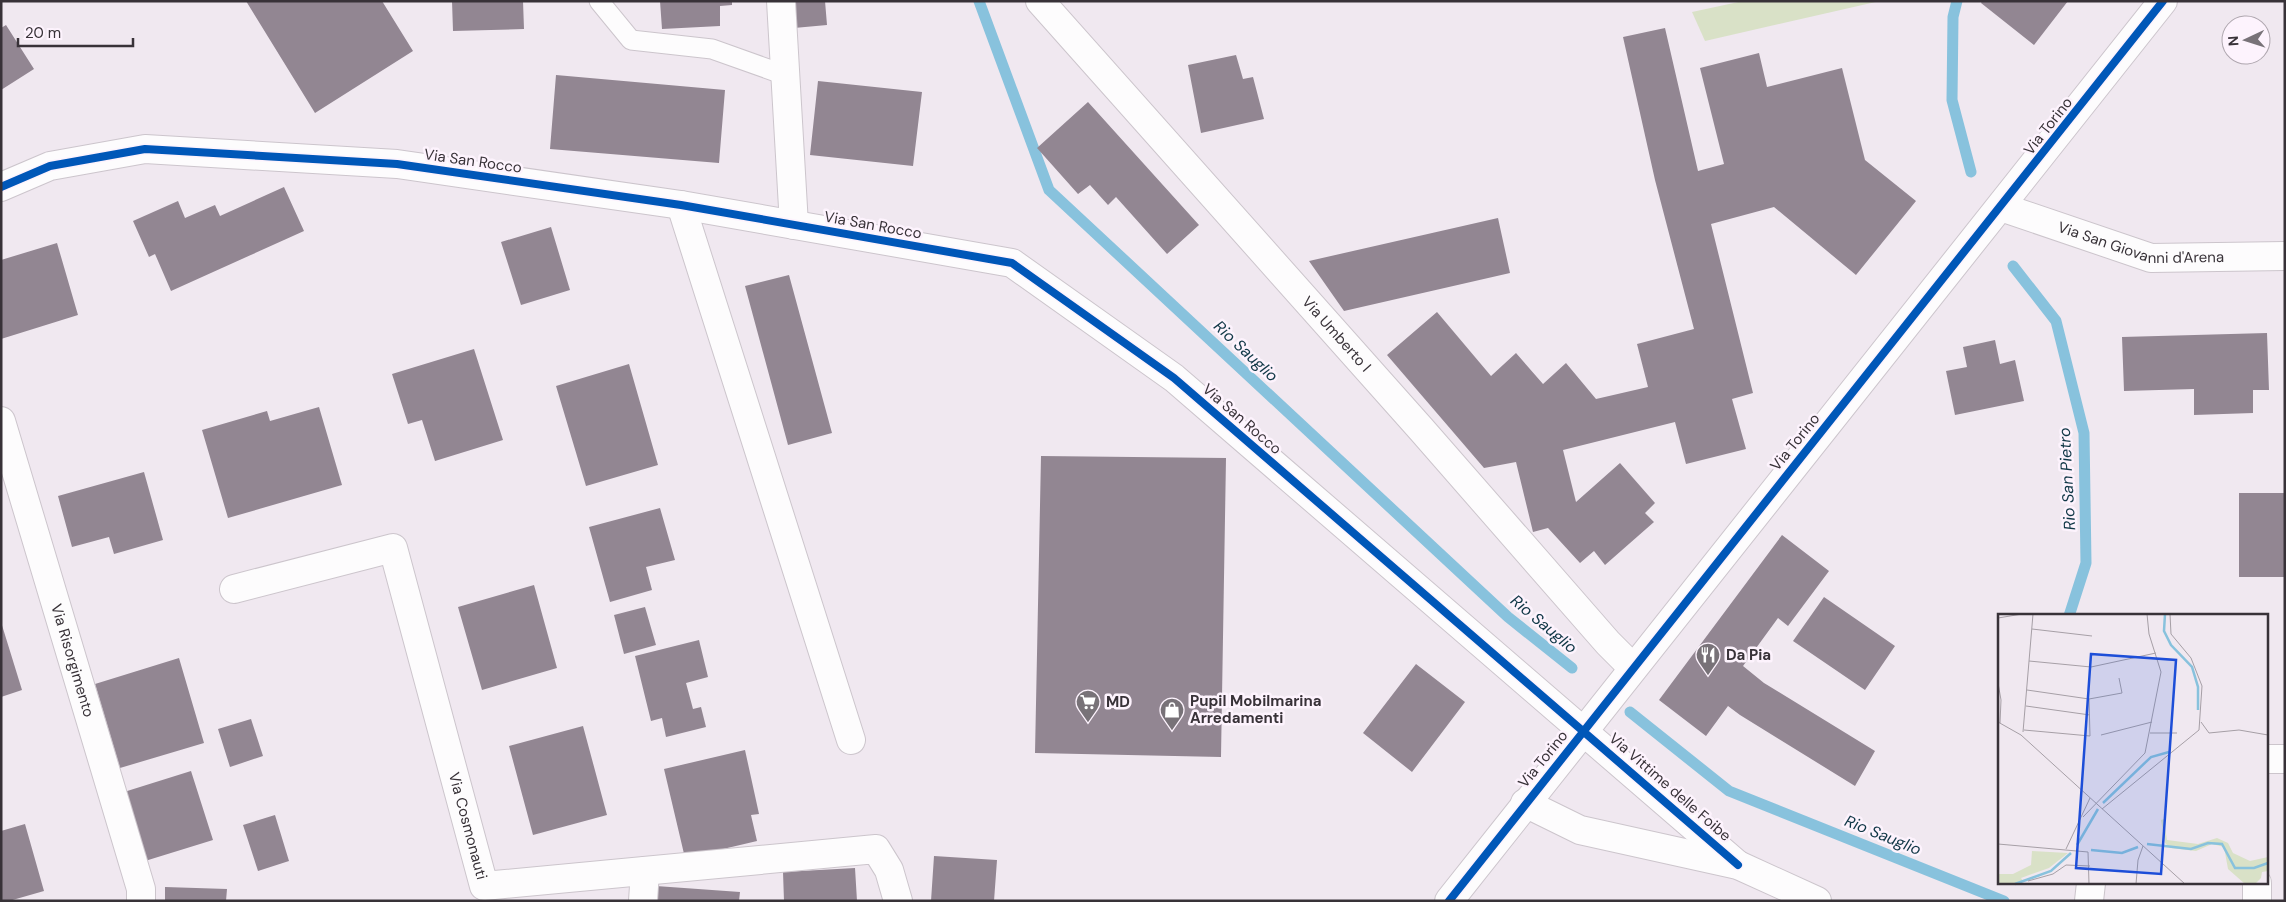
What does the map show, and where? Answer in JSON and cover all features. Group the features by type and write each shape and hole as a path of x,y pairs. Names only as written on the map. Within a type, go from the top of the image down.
{"street":[{"path":"781,1 794,225"},
{"name":"Via Umberto I","path":"1040,1 1421,428 1608,643 1633,668"},
{"name":"Via Torino","path":"1450,901 1525,803 2163,1"},
{"name":"Via San Rocco","path":"1,187 50,166 145,148 397,164 681,205 1012,262 1174,378 1584,730"},
{"path":"681,205 851,740"},
{"name":"Via San Giovanni d'Arena","path":"2001,207 2151,258 2285,256"},
{"name":"Via Risorgimento","path":"1,422 141,889 141,901"},
{"name":"Via Cosmonauti","path":"234,589 392,548 483,894 645,872 876,849 889,870 898,901"},
{"name":"Via Vittime delle Foibe","path":"1584,730 1738,865"},
{"path":"2268,759 2285,759"},
{"name":"Via Vittime delle Foibe","path":"1525,803 1580,830 1738,865 1817,901"},
{"path":"643,901 645,872"},
{"path":"2089,901 2091,884"},
{"path":"2257,884 2257,901"}],"lane":[{"path":"599,1 631,40 712,49 785,75"}],"green space":[{"path":"1743,1 1880,1 1705,41 1692,12"}],"building":[{"path":"246,1 382,1 413,51 315,113"},
{"path":"452,1 523,1 524,29 453,31"},
{"path":"660,1 732,1 732,5 720,6 720,26 662,29"},
{"path":"792,1 825,1 827,25 794,28"},
{"path":"1982,1 2068,1 2034,45 1981,3"},
{"path":"6,25 34,69 1,90 1,28"},
{"path":"1665,28 1698,171 1724,164 1700,68 1759,53 1767,87 1842,68 1865,160 1916,201 1856,275 1774,207 1711,224 1753,393 1732,399 1746,449 1686,464 1675,422 1563,450 1576,502 1620,463 1655,503 1645,513 1654,522 1605,565 1594,551 1580,563 1548,528 1533,532 1516,462 1484,468 1387,355 1437,312 1491,376 1516,353 1543,384 1566,363 1596,399 1648,387 1637,344 1694,329 1655,180 1623,37"},
{"path":"1236,55 1243,79 1253,77 1264,119 1201,133 1188,65"},
{"path":"556,75 725,90 719,163 550,149"},
{"path":"818,81 922,92 913,166 810,155"},
{"path":"1088,102 1199,225 1167,254 1116,197 1108,205 1090,185 1078,194 1037,148"},
{"path":"284,187 304,231 171,291 155,254 149,257 133,221 178,201 185,218 215,205 220,216"},
{"path":"1498,218 1510,273 1344,311 1309,261"},
{"path":"551,227 570,290 521,305 501,242"},
{"path":"57,243 78,315 1,339 1,260"},
{"path":"789,275 832,433 788,445 745,286"},
{"path":"2267,333 2269,390 2253,390 2253,413 2194,415 2194,389 2124,391 2122,337"},
{"path":"1995,340 2000,364 2015,360 2024,401 1955,415 1946,371 1967,367 1963,347"},
{"path":"474,349 503,440 435,461 422,420 408,424 392,374"},
{"path":"629,364 658,465 586,486 556,386"},
{"path":"319,407 342,485 228,518 202,430 267,411 270,421"},
{"path":"1041,456 1226,458 1221,757 1035,753"},
{"path":"144,472 163,540 114,554 109,537 72,547 58,496"},
{"path":"2239,493 2285,493 2285,577 2239,577"},
{"path":"660,508 675,560 646,567 652,590 610,602 589,527"},
{"path":"1782,535 1829,571 1788,626 1778,618 1743,666 1764,683 1875,751 1855,786 1728,706 1706,736 1659,700"},
{"path":"534,585 557,668 482,690 458,607"},
{"path":"1824,597 1895,646 1865,690 1793,641"},
{"path":"645,607 656,645 624,654 614,615"},
{"path":"1,622 22,690 1,697"},
{"path":"699,640 708,677 686,683 693,709 701,707 706,727 666,737 662,718 651,721 635,656"},
{"path":"179,658 204,743 120,768 95,684"},
{"path":"1416,664 1465,702 1412,772 1363,733"},
{"path":"251,719 263,756 230,767 218,729"},
{"path":"583,726 607,815 533,835 509,746"},
{"path":"745,750 759,814 751,815 757,841 685,858 664,769"},
{"path":"191,771 213,840 145,861 124,792"},
{"path":"275,815 289,861 258,871 243,825"},
{"path":"25,824 44,891 9,901 1,901 1,831"},
{"path":"934,856 997,860 994,901 931,901"},
{"path":"855,868 857,901 784,901 783,872"},
{"path":"656,886 740,892 739,901 655,901"},
{"path":"165,887 227,889 226,901 165,901"}],"waterway":[{"name":"Rio Sauglio","path":"979,1 1049,190 1508,617 1572,668"},
{"name":"Rio San Pietro","path":"1957,1 1953,17 1952,100 1971,172"},
{"name":"Rio San Pietro","path":"2013,266 2056,321 2084,433 2086,563 2070,614"},
{"name":"Rio Sauglio","path":"1630,712 1729,791 2004,901"}],"cycle path":[{"path":"1449,901 2163,1"},
{"path":"1,187 50,166 145,149 397,164 681,205 1012,263 1174,378 1738,865"}],"place":[{"name":"Da Pia","path":"1708,676"},
{"name":"MD","path":"1088,723"},
{"name":"Pupil Mobilmarina Arredamenti","path":"1172,731"}]}
